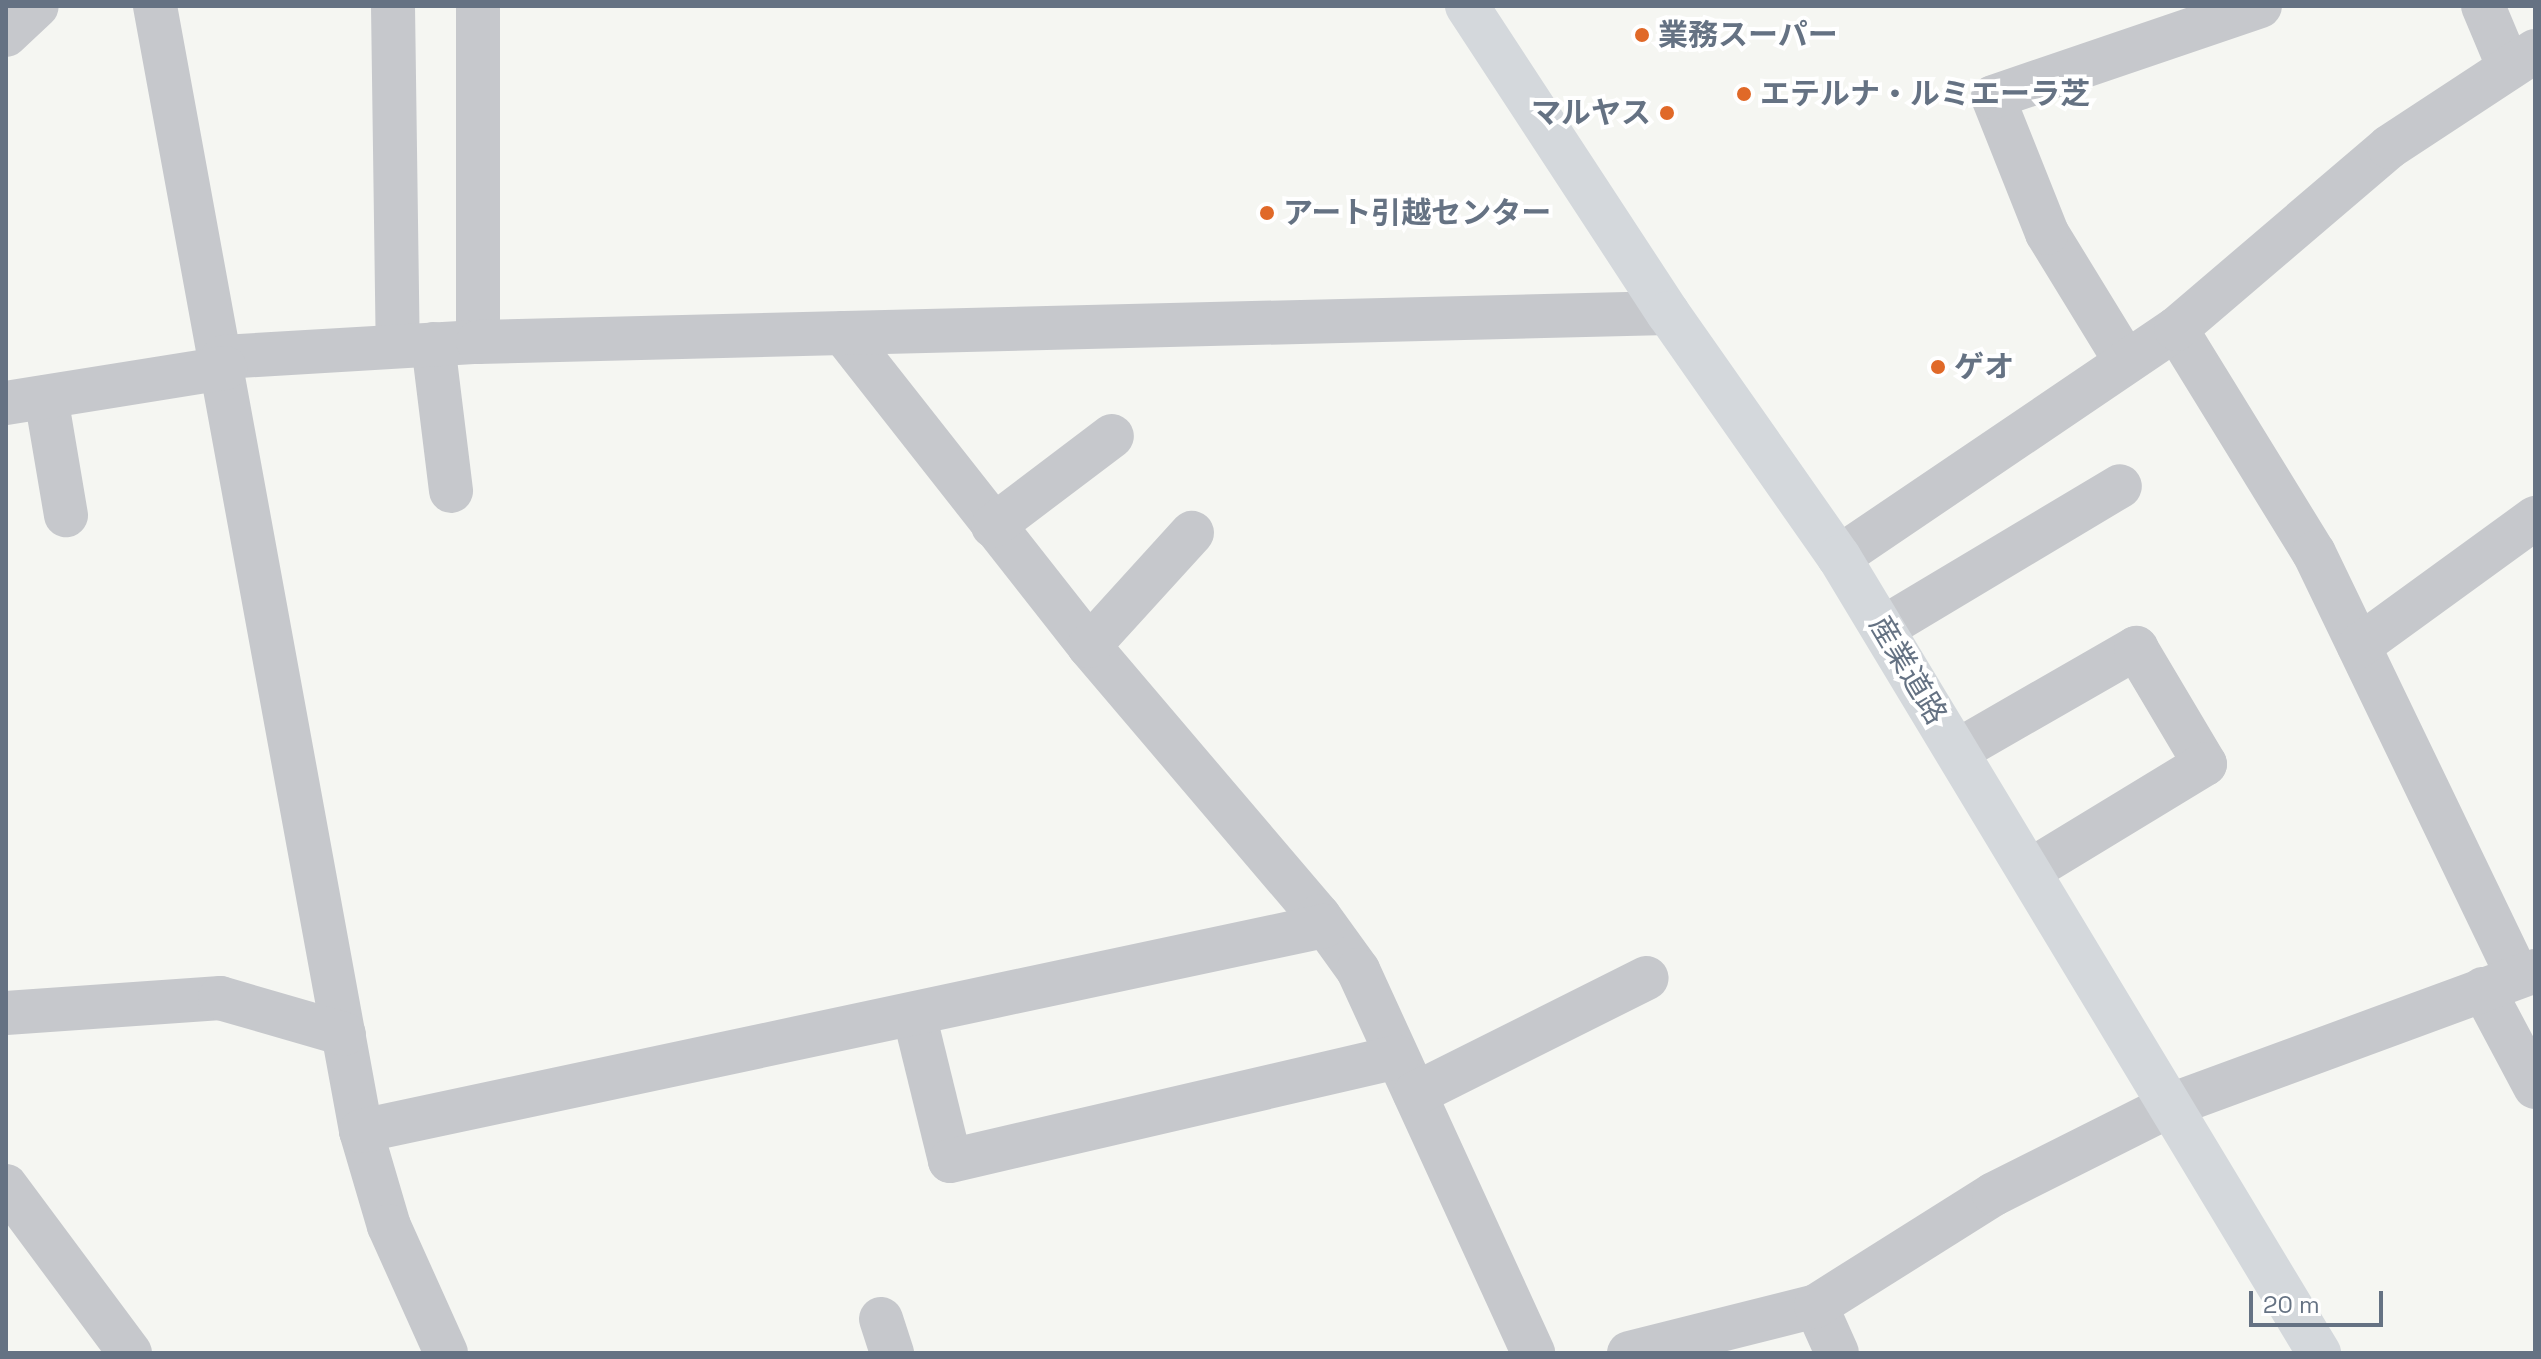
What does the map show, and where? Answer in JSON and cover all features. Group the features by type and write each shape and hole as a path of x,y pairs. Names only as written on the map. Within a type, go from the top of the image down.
{"main road":[{"name":"産業道路","path":"1467,6 1668,313 1839,557 2319,1353"}],"street":[{"path":"6,35 37,6"},
{"path":"155,6 224,362 361,1131 389,1226 446,1353"},
{"path":"393,6 416,345 451,491"},
{"path":"478,6 478,342"},
{"path":"2126,362 2047,233 1993,97 2260,6"},
{"path":"1839,557 2176,329 2389,147 2522,59 2483,6"},
{"path":"66,515 26,400 224,362 478,342 1668,313"},
{"path":"2176,329 2314,553 2359,646 2512,979 2535,1087"},
{"path":"843,333 1089,646 1358,970 1533,1353"},
{"path":"993,526 1112,436"},
{"path":"1883,628 2120,486"},
{"path":"2359,646 2535,518"},
{"path":"1089,646 1192,533"},
{"path":"1957,751 2136,648 2205,764 2029,871"},
{"path":"361,1131 1324,926"},
{"path":"914,1014 950,1161 1406,1076 1647,978"},
{"path":"1629,1353 1816,1306 1994,1194 2171,1105 2512,979"},
{"path":"6,1013 220,998 344,1034"},
{"path":"6,1186 130,1353"},
{"path":"1816,1306 1837,1353"}],"place":[{"name":"業務スーパー","path":"1642,35"},
{"name":"エテルナ・ルミエーラ芝","path":"1744,94"},
{"name":"マルヤス","path":"1667,113"},
{"name":"アート引越センター","path":"1267,213"},
{"name":"ゲオ","path":"1938,367"}]}
